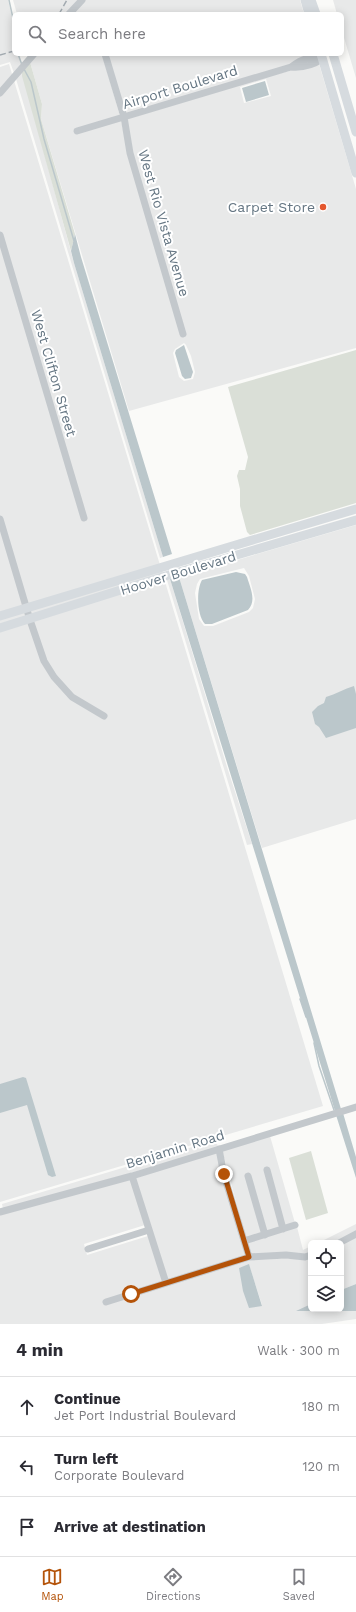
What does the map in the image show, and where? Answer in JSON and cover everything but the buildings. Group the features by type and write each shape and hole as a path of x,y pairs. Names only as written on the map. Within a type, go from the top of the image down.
{"main road":[{"path":"305,0 308,12"},
{"path":"311,0 315,12"},
{"path":"318,0 321,12"},
{"path":"356,132 334,58 323,56 356,173"},
{"name":"Hoover Boulevard","path":"0,616 356,509"},
{"name":"Hoover Boulevard","path":"0,628 30,620 162,577 356,520"}],"street":[{"path":"71,12 82,0"},
{"path":"0,93 32,56"},
{"name":"West Rio Vista Avenue","path":"106,56 124,117 130,154 183,334"},
{"name":"Airport Boulevard","path":"77,131 291,67 300,68 314,64 323,56"},
{"name":"West Clifton Street","path":"0,234 84,518"},
{"path":"0,519 30,620 44,661 54,677 72,697 104,716"},
{"name":"Benjamin Road","path":"0,1210 132,1176 356,1107"},
{"path":"219,1149 224,1174 249,1257"},
{"path":"267,1170 284,1229"},
{"path":"132,1176 166,1283"},
{"path":"248,1176 265,1234"},
{"path":"244,1241 295,1226"},
{"path":"88,1249 149,1230"},
{"path":"344,1241 356,1234"},
{"path":"106,1302 249,1257 286,1255 308,1256"}],"shaded area":[{"path":"0,0 8,0 12,17 12,56 20,56 21,65 14,73 10,62 0,65"},
{"path":"13,0 78,0 68,12 16,12"},
{"path":"85,0 300,0 303,12 75,12"},
{"path":"333,0 356,0 356,78 344,38 344,12 336,12"},
{"path":"35,56 103,56 120,116 73,130 75,134 121,120 128,154 181,337 186,335 133,153 127,119 277,74 319,64 356,189 356,348 129,411 41,119 42,104 30,62","holes":["266,79 271,96 244,103 240,87","184,343 191,356 195,372 193,379 184,381 179,377 173,353 175,349"]},
{"path":"109,56 313,56 290,65 126,114"},
{"path":"30,62 42,104 41,119 75,234 71,251 22,76 22,72"},
{"path":"9,64 323,1106 0,1202 0,67"},
{"path":"22,72 74,263 163,557 160,558 16,79"},
{"path":"265,81 269,95 246,102 242,88"},
{"path":"75,234 172,554 163,557 74,263 71,251"},
{"path":"184,345 193,372 191,378 185,379 182,376 175,353 176,350"},
{"path":"356,350 356,503 250,535 247,532 240,506 240,489 237,476 239,470 245,470 248,457 228,387"},
{"path":"356,525 356,819 262,848 179,577","holes":["244,568 249,576 255,599 253,608 249,612 213,626 204,626 199,619 195,593 200,579"]},
{"path":"236,572 245,574 247,577 252,594 251,606 248,610 212,624 205,624 200,615 198,603 200,584 202,580"},
{"path":"179,577 341,1109 335,1111 170,579"},
{"path":"170,579 252,844 247,845 167,580"},
{"path":"354,686 356,694 356,728 326,738 319,727 315,724 312,712 324,703 326,697"},
{"path":"23,1077 26,1078 56,1176 52,1177 48,1175 27,1105 0,1113 0,1084"},
{"path":"343,1113 356,1157 356,1178 336,1115"},
{"path":"270,1136 295,1223 285,1226 268,1167 264,1169 280,1227 267,1231 250,1173 245,1174 262,1233 246,1238 222,1150"},
{"path":"216,1140 218,1147 3,1209 2,1204"},
{"path":"311,1151 328,1213 306,1220 289,1158"},
{"path":"217,1152 245,1256 168,1280 135,1177"},
{"path":"130,1179 145,1225 84,1244 87,1255 148,1236 163,1281 249,1260 308,1258 308,1306 298,1311 356,1311 356,1319 322,1324 0,1324 0,1215","holes":["249,1265 262,1306 239,1268"]},
{"path":"356,1224 356,1231 340,1240 324,1240"},
{"path":"297,1227 303,1250 308,1248 308,1254 305,1255 251,1255 247,1242"},
{"path":"356,1236 356,1284 344,1289 344,1276 344,1243"},
{"path":"249,1264 262,1306 249,1308 243,1291 239,1268"},
{"path":"356,1284 356,1311 344,1311 344,1289"},
{"path":"308,1305 308,1311 296,1311"}],"waterway":[{"path":"9,0 12,14"},
{"path":"19,56 22,65"},
{"path":"24,69 31,82 44,139 74,241"},
{"path":"300,999 306,1017"},
{"path":"314,1043 319,1066 334,1110"}],"railway":[{"path":"60,12 67,0"},
{"path":"0,55 12,52"}],"place":[{"name":"Carpet Store","path":"323,207"}],"route":[{"path":"131,1294 249,1257 224,1174"}]}
